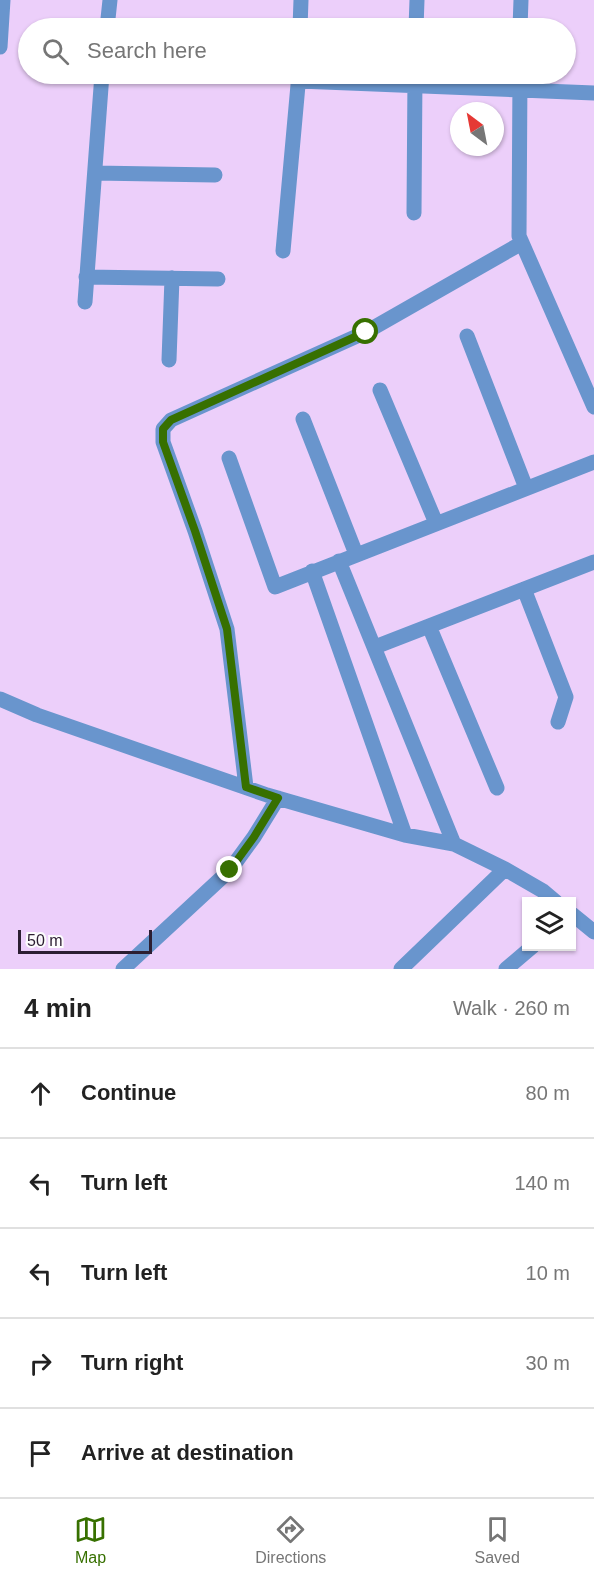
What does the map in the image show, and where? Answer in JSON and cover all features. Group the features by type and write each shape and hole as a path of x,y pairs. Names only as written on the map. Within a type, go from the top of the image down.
{"street":[{"path":"0,47 3,0"},
{"path":"108,18 110,0"},
{"path":"300,18 301,0"},
{"path":"416,18 417,0"},
{"path":"520,18 521,0"},
{"path":"85,302 101,84"},
{"path":"283,251 298,84"},
{"path":"414,213 415,84"},
{"path":"457,84 519,90 594,93"},
{"path":"519,84 519,236 594,407"},
{"path":"95,173 215,175"},
{"path":"246,787 227,629 163,442 163,429 171,420 366,332 522,243"},
{"path":"86,277 218,279"},
{"path":"169,360 172,278"},
{"path":"467,336 526,488"},
{"path":"380,390 436,523"},
{"path":"303,419 356,554"},
{"path":"229,458 275,587 594,462"},
{"path":"339,561 454,844"},
{"path":"375,647 594,562"},
{"path":"312,571 405,835"},
{"path":"524,589 566,697 558,722"},
{"path":"429,626 497,788"},
{"path":"0,699 37,715 278,798 405,835 454,844 505,869 550,897"},
{"path":"123,969 230,870 278,798"},
{"path":"401,969 505,869"},
{"path":"576,917 594,932"},
{"path":"506,969 527,951"}],"route":[{"path":"230,870 278,798 246,787 227,629 163,442 163,429 171,420 366,332"}]}
